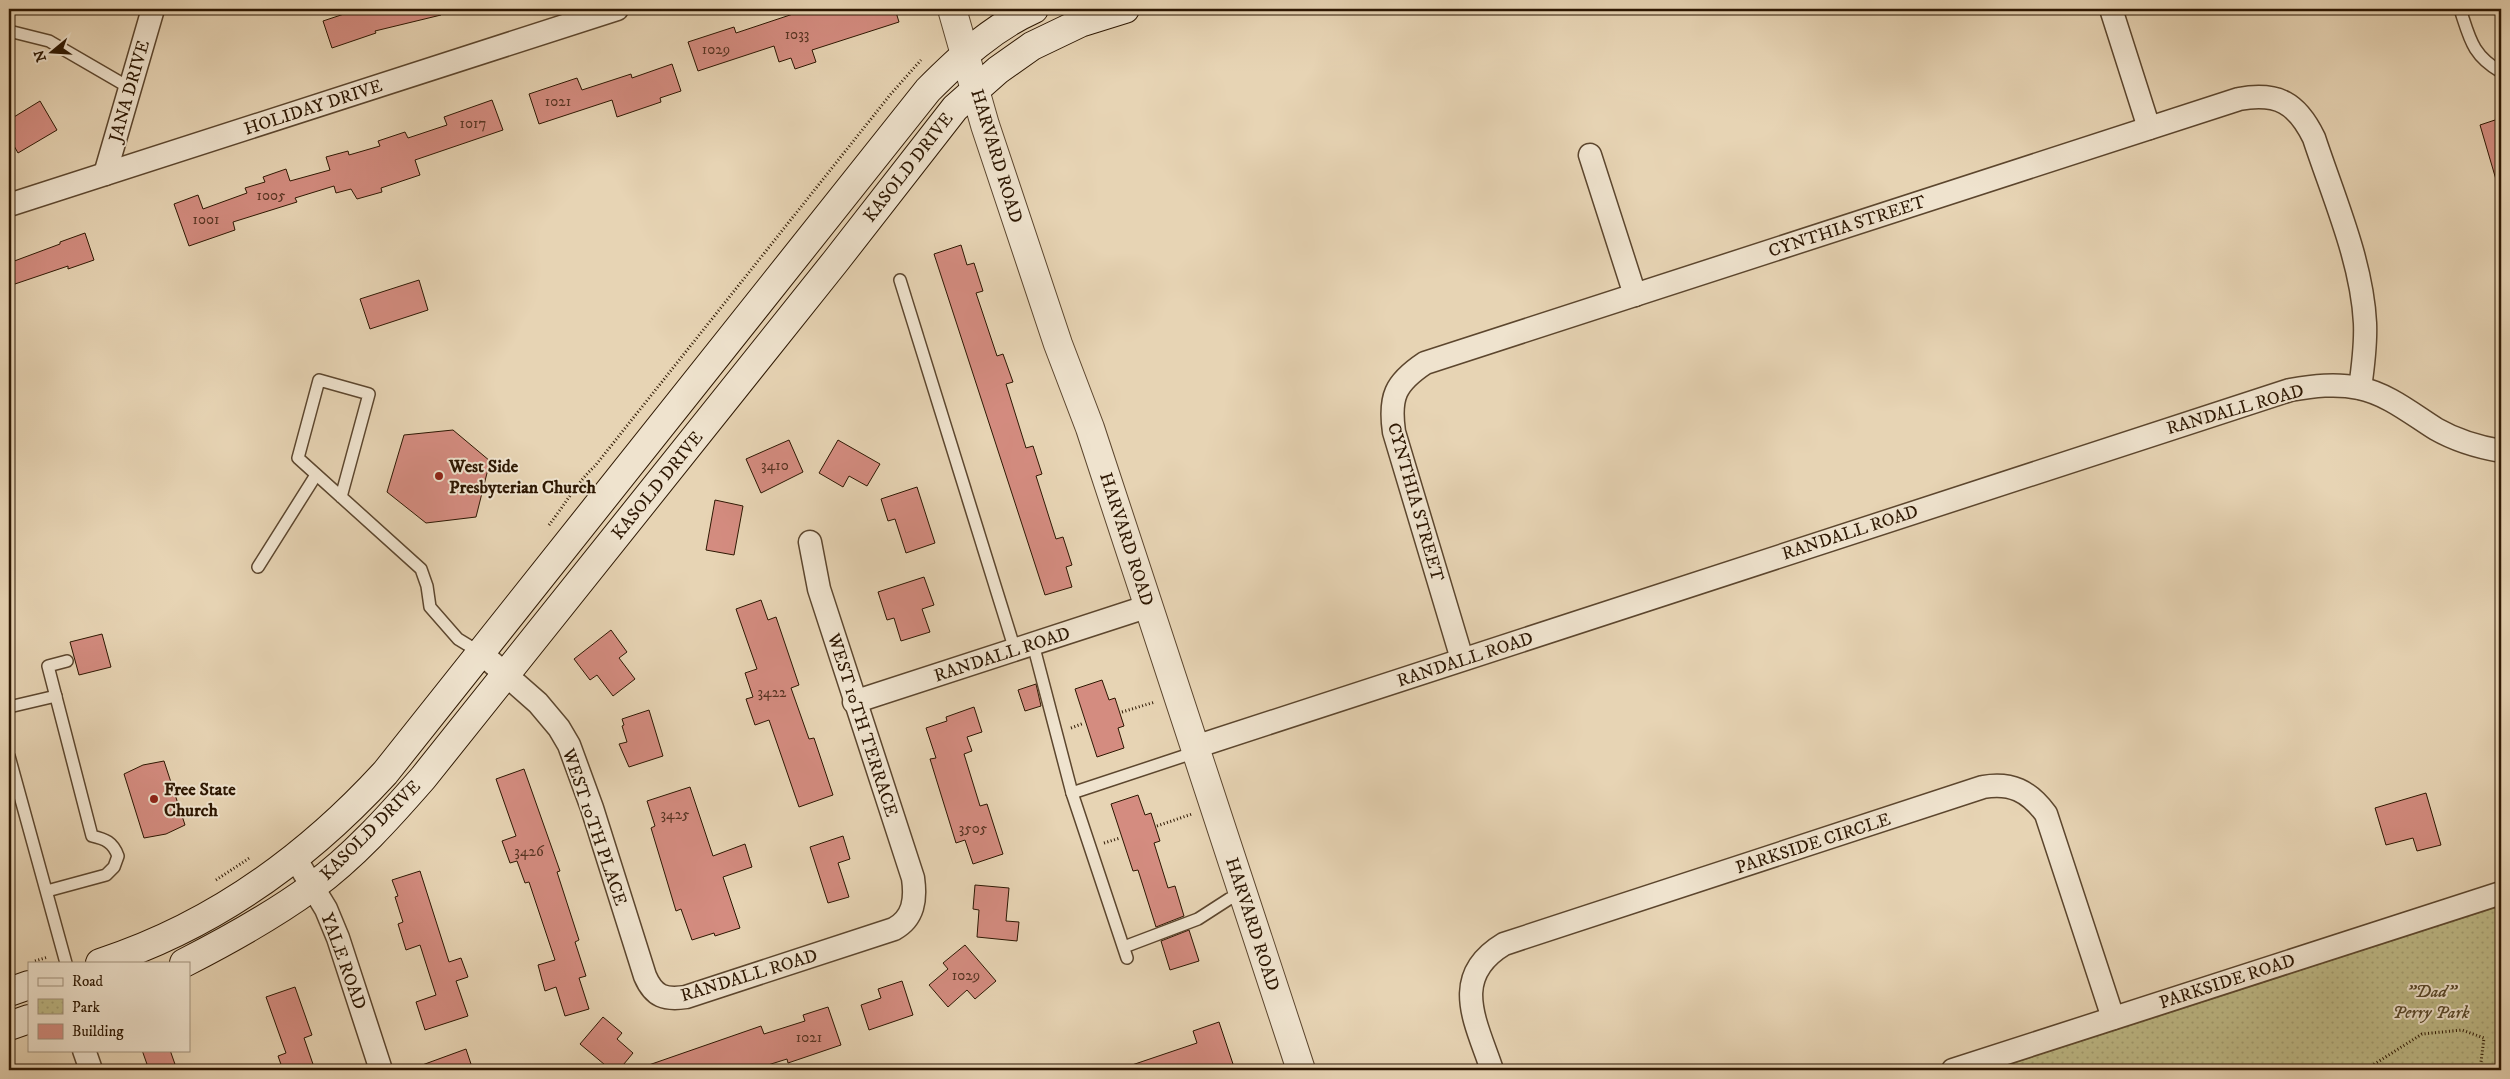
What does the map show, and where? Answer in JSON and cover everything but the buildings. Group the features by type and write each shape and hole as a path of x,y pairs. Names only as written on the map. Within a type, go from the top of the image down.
{"main road":[{"name":"HARVARD ROAD","path":"952,9 975,89 1058,344 1090,428 1301,1070"},
{"name":"KASOLD DRIVE","path":"103,962 141,948 215,912 295,858 350,811 385,773 928,90 965,52 999,26 1034,9"},
{"name":"KASOLD DRIVE","path":"186,962 260,923 313,886 391,814 835,262 935,131 955,108 998,70 1032,46 1080,23 1125,9"},
{"path":"9,992 28,985"},
{"path":"9,1026 28,1019"}],"street":[{"name":"JANA DRIVE","path":"106,174 153,9"},
{"name":"HOLIDAY DRIVE","path":"9,205 617,9"},
{"path":"2111,9 2149,128"},
{"name":"CYNTHIA STREET","path":"1462,660 1394,432 1391,414 1393,399 1399,385 1410,373 1425,363 2239,99 2259,95 2277,98 2289,105 2306,121 2314,138 2356,265 2361,290 2365,323 2360,388"},
{"path":"1590,155 1635,295"},
{"name":"RANDALL ROAD","path":"1196,749 2252,400 2290,390 2314,386 2339,385 2360,388 2386,397 2454,438 2478,447 2501,451"},
{"name":"WEST 10TH TERRACE","path":"810,542 818,589 912,878 914,889 913,907"},
{"name":"RANDALL ROAD","path":"854,702 1149,606"},
{"name":"WEST 10TH PLACE","path":"481,653 548,714 568,745 592,808 645,976 652,989 660,996"},
{"name":"PARKSIDE CIRCLE","path":"1492,1070 1471,1005 1470,993 1472,982 1482,962 1490,952 1504,944 1974,790 1996,785 2019,789 2037,802 2046,814 2112,1018"},
{"name":"YALE ROAD","path":"295,858 313,886 338,938 381,1070"},
{"name":"PARKSIDE ROAD","path":"1953,1070 2501,893"},
{"name":"RANDALL ROAD","path":"660,996 677,998 695,994 894,929 904,922 913,907"},
{"path":"85,1052 91,1070"}],"lane":[{"path":"2460,9 2473,47 2486,62 2501,72"},
{"path":"9,31 49,41 130,88"},
{"path":"900,280 1125,952 1198,919 1229,899 1243,894"},
{"path":"341,497 370,394 318,380 298,458 316,475 421,569 427,586 430,607 458,639 481,653"},
{"path":"258,567 316,475"},
{"path":"47,891 106,874 114,867 118,856 115,846 105,839 92,836 48,666 67,662"},
{"path":"9,707 56,696"},
{"path":"1072,793 1196,749"},
{"path":"9,756 65,957"}],"path":[{"path":"542,533 578,487 585,475 595,466 890,95 915,64 924,58"},
{"path":"1122,712 1178,694"},
{"path":"1157,826 1214,806"},
{"path":"208,885 257,853"},
{"path":"36,962 65,957"},
{"path":"2365,1070 2422,1034 2462,1030 2484,1038 2480,1070"}],"green space":[{"name":"\"Dad\" Perry Park","path":"2501,906 2501,1070 1993,1070"}],"place":[{"name":"West Side Presbyterian Church","path":"439,476"},
{"name":"Free State Church","path":"154,799"}]}
